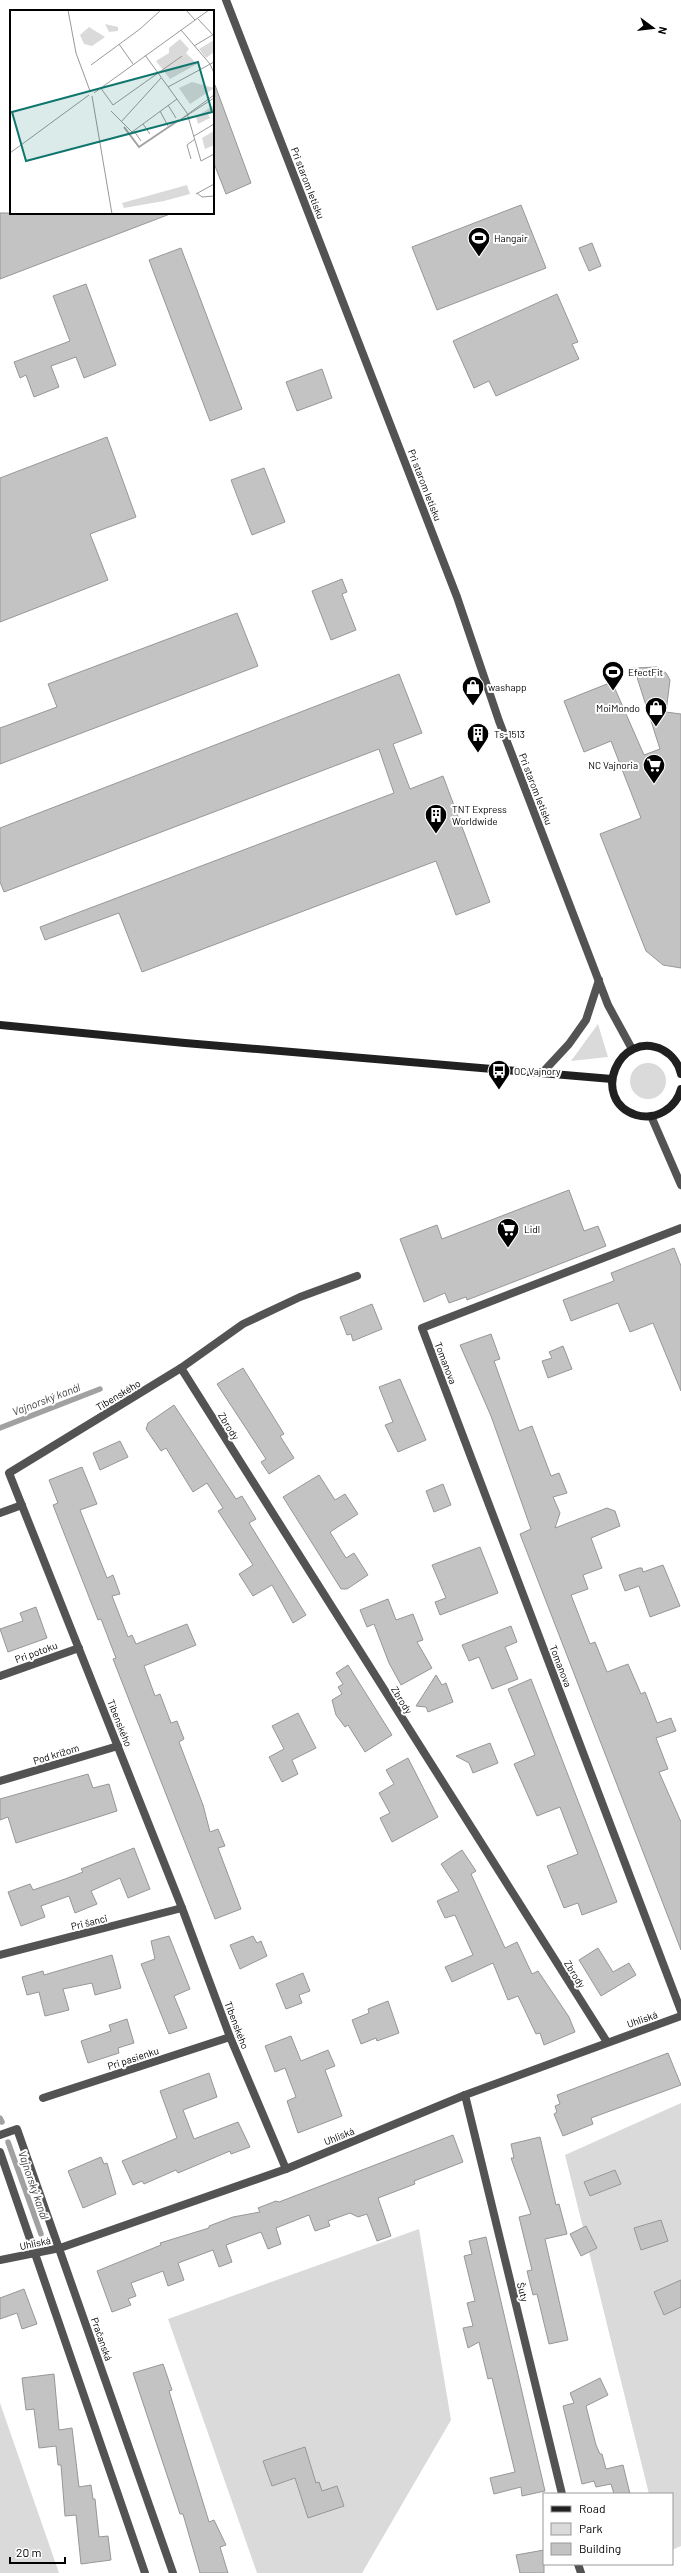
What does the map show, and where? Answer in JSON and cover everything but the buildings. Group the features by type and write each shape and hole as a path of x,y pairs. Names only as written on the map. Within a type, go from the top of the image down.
{"main road":[{"path":"0,1025 185,1043 612,1079"},
{"path":"681,1074 673,1059 662,1050 647,1046 632,1050 616,1065 612,1079 614,1094 623,1107 636,1115 651,1116 670,1108 678,1098 681,1089"}],"street":[{"name":"Pri starom letisku","path":"226,0 457,597 499,721 608,1005 632,1050"},
{"path":"543,1072 569,1044 586,1020 599,980"},
{"path":"651,1116 681,1185"},
{"name":"Tomanova","path":"681,1228 422,1328 681,2011"},
{"path":"181,1368 243,1324 300,1297 357,1276"},
{"name":"Tibenského","path":"181,1368 9,1473 182,1908 230,2037 286,2169"},
{"name":"Zbrody","path":"181,1368 607,2042"},
{"path":"0,1513 22,1505"},
{"name":"Pri potoku","path":"0,1676 79,1648"},
{"name":"Pod krížom","path":"0,1781 118,1746"},
{"name":"Pri šanci","path":"0,1955 182,1908"},
{"name":"Uhliská","path":"0,2260 60,2248 286,2169 465,2095 681,2016"},
{"name":"Pri pasienku","path":"42,2098 230,2037"},
{"name":"Šuty","path":"465,2095 562,2493"},
{"name":"Pračanská","path":"0,2135 17,2128 173,2573"},
{"path":"0,2152 145,2573"}],"green space":[{"path":"598,1024 608,1057 571,1061"},
{"path":"652,1063 661,1068 665,1074 665,1088 661,1094 652,1099 644,1099 635,1094 631,1088 630,1077 635,1068 641,1064"},
{"path":"681,2103 681,2546 673,2550 673,2493 649,2493 565,2155"},
{"path":"419,2229 451,2420 362,2573 257,2573 168,2319"},
{"path":"0,2403 59,2573 0,2573"}],"waterway":[{"name":"Vajnorský kanál","path":"0,1428 100,1389"},
{"name":"Vajnorský kanál","path":"0,2118 2,2122"},
{"name":"Vajnorský kanál","path":"8,2142 41,2234"}],"place":[{"name":"Hangair","path":"479,258"},
{"name":"EfectFit","path":"613,692"},
{"name":"washapp","path":"473,706"},
{"name":"MoiMondo","path":"656,728"},
{"name":"Ts-1513","path":"478,754"},
{"name":"NC Vajnoria","path":"654,784"},
{"name":"TNT Express Worldwide","path":"436,834"},
{"name":"OC Vajnory","path":"499,1090"},
{"name":"Lidl","path":"508,1248"}]}
